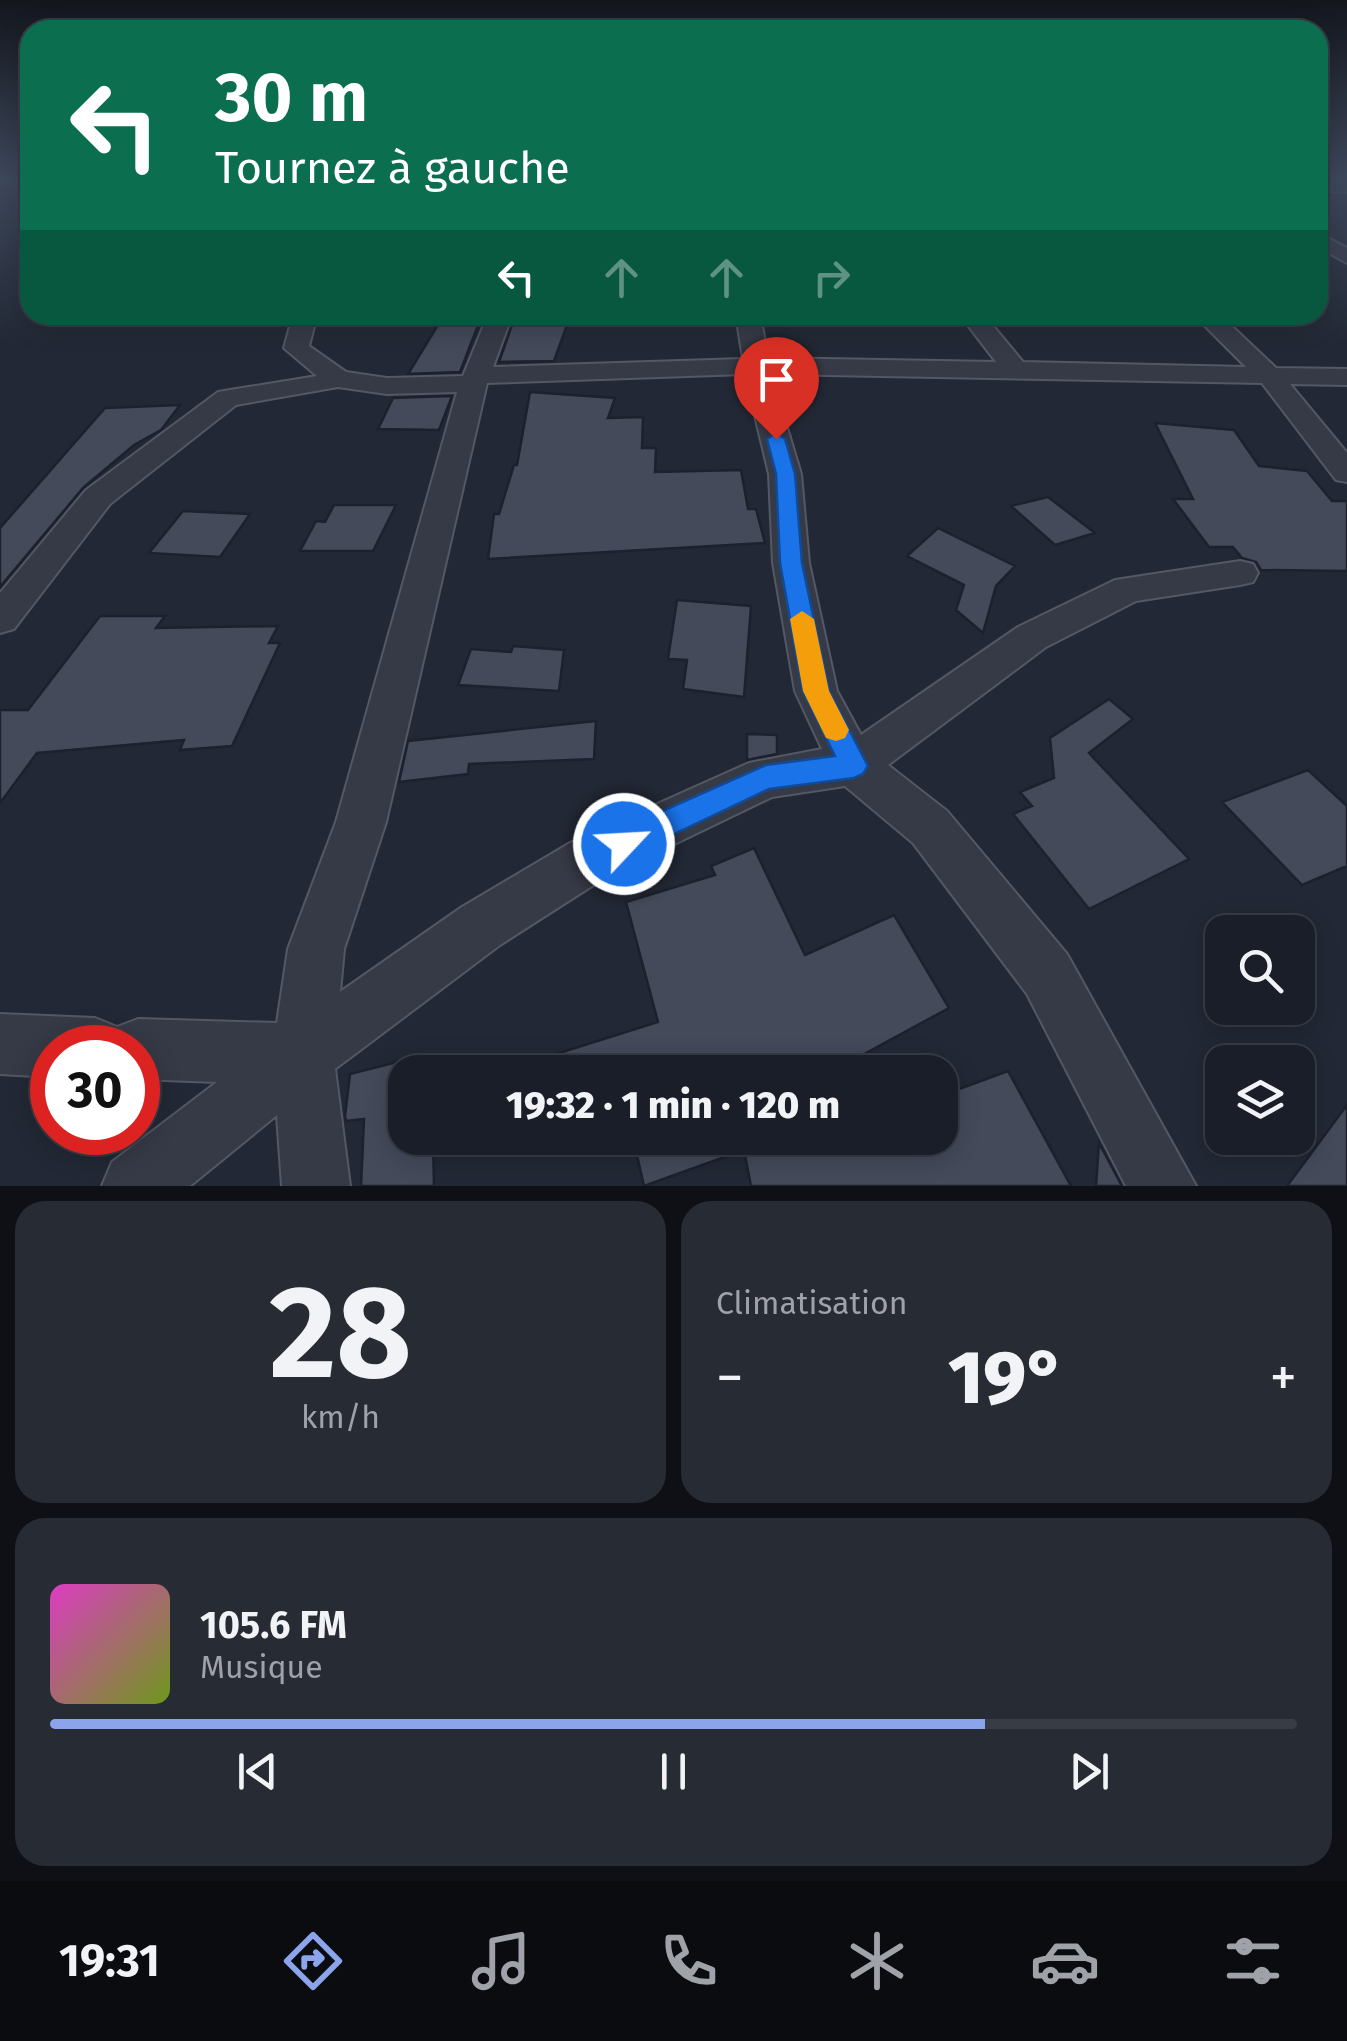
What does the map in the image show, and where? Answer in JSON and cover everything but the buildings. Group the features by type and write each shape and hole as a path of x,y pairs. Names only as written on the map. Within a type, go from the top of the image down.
{"street":[{"path":"302,325 296,348 338,379"},
{"path":"316,1186 304,1056 316,949 361,822 475,380 496,325"},
{"path":"749,325 756,369 785,474 791,563 816,691 854,766 930,827 1046,974 1162,1186"},
{"path":"980,325 1016,370"},
{"path":"1216,325 1270,376 1347,472"},
{"path":"0,618 98,497 228,398 338,379 387,386 796,366 1347,378"},
{"path":"136,1186 481,926 588,860 766,777 854,766 1048,629 1128,589 1240,573"},
{"path":"0,1044 30,1045"},
{"path":"160,1050 304,1056"}],"slow traffic":[{"path":"802,619 816,691 836,730"}],"route":[{"path":"624,844 766,777 854,766 816,691 791,563 785,474 776,439"}]}
